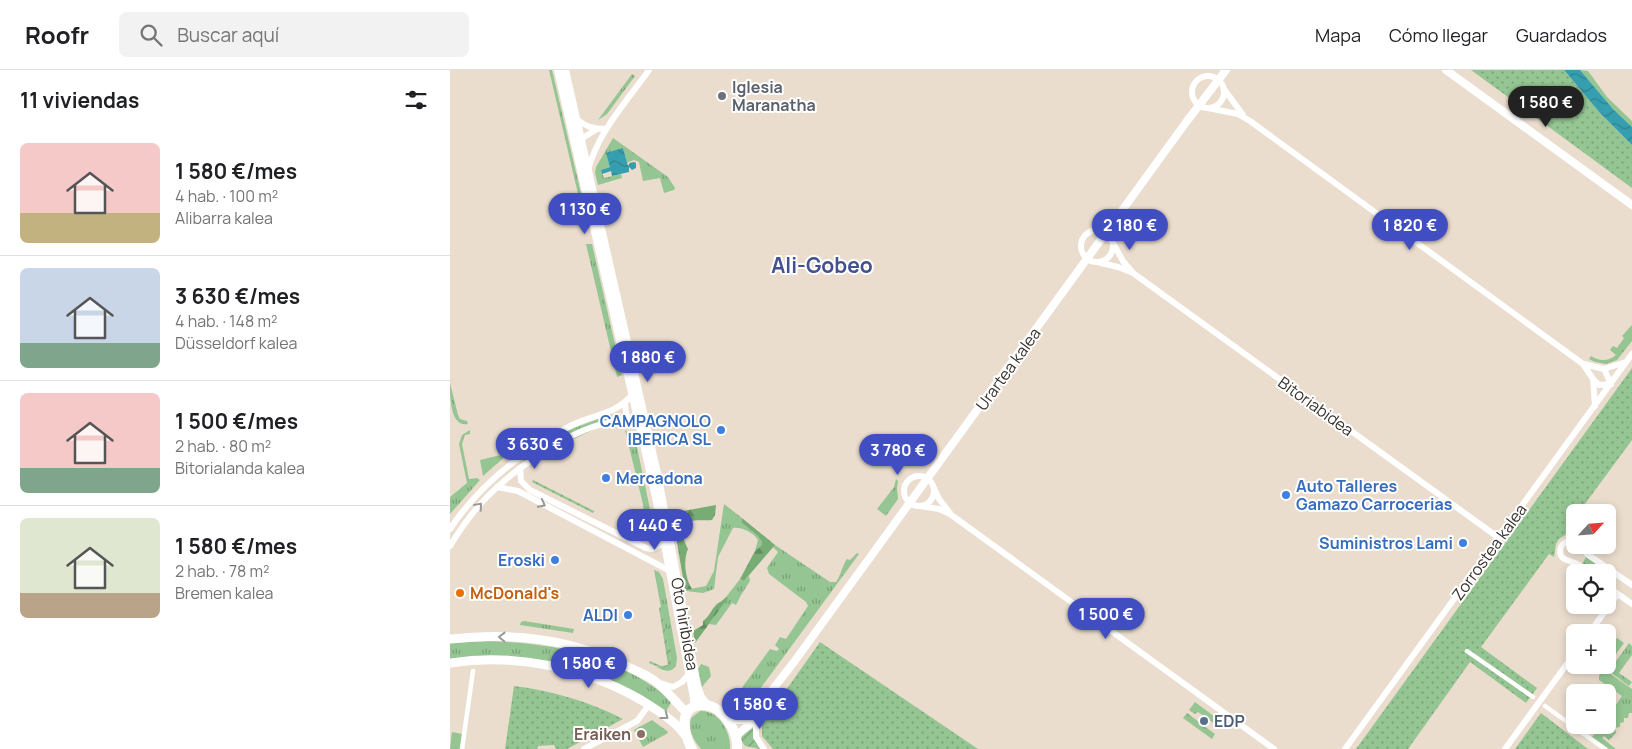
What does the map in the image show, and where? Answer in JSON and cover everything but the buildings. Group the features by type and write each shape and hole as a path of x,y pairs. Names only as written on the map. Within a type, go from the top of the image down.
{"main road":[{"path":"450,639 504,636 549,641 574,647 619,662 654,681 690,710"},
{"path":"450,663 488,660 519,661 548,665 580,674 605,683 649,705 667,717 680,728 692,749"},
{"path":"685,736 684,723 690,710 699,705 708,706 728,720 738,745"}],"street":[{"name":"Oto hiribidea","path":"558,70 588,171 658,478 697,686 701,697 708,706"},
{"name":"Oto hiribidea","path":"565,70 576,118 578,141 641,428 670,571 694,698 690,710"},
{"path":"588,171 596,148 606,129 649,70"},
{"name":"Urartea kalea","path":"738,745 762,705 1199,105 1221,84 1226,70"},
{"path":"1446,70 1632,205"},
{"path":"1250,121 1239,111 1221,84 1208,76 1197,81 1194,85 1193,94 1199,105 1238,114 1250,121 1583,364 1599,384 1611,384 1604,370"},
{"name":"Urartea kalea","path":"1208,108 1218,105 1221,101 1224,92 1221,84"},
{"path":"576,118 587,126 606,129"},
{"path":"578,141 599,129"},
{"path":"589,133 596,148"},
{"path":"1097,230 1106,234 1112,241 1111,252 1108,256 1097,262 1087,259 1081,250 1084,236 1097,230"},
{"name":"Bitoriabidea","path":"1112,241 1123,261 1133,273"},
{"name":"Bitoriabidea","path":"1097,262 1133,273 1498,538"},
{"name":"Zorrostea kalea","path":"1345,749 1632,354"},
{"path":"1583,364 1604,370 1626,362"},
{"path":"1594,380 1595,406"},
{"path":"450,529 482,490 519,457 574,424 612,411 625,404 633,394"},
{"path":"625,404 630,424"},
{"path":"450,546 473,513 497,487 520,468 553,446 589,429 612,422 630,424 641,428"},
{"path":"520,468 521,481 530,490 646,548 652,549 664,542"},
{"path":"950,514 927,478 916,476 907,482 904,493 909,502 939,509 950,514 1274,749"},
{"path":"920,506 931,499 933,486"},
{"path":"497,487 518,491 670,571"},
{"path":"1566,542 1560,549 1561,556 1566,561 1577,564"},
{"path":"1587,554 1631,581"},
{"path":"1596,624 1617,595 1632,604"},
{"path":"1467,651 1533,697"},
{"path":"1505,749 1566,665"},
{"path":"462,749 472,671"},
{"path":"654,681 673,687 682,682 688,674"},
{"path":"584,749 637,721 649,705"},
{"name":"Urartea kalea","path":"728,720 742,720 762,705"},
{"path":"1545,706 1605,749"},
{"path":"756,716 756,737 764,749"}],"green space":[{"path":"549,70 552,70 587,219 583,220 582,211"},
{"path":"1471,70 1564,70 1600,113 1632,145 1632,188"},
{"path":"1580,70 1588,71 1607,97 1632,121 1632,127 1613,109"},
{"path":"632,74 635,76 607,114 598,120"},
{"path":"613,138 668,177 675,188 674,190 664,193 660,178 643,181 639,162 634,160 627,163 623,148 610,167 601,170 604,178 621,174 622,178 598,185 595,173 596,167"},
{"path":"586,244 592,244 622,375 617,377"},
{"path":"1632,325 1632,341 1617,360 1606,364 1589,359 1591,356 1600,360 1607,360 1616,355 1610,350 1613,346 1617,348 1624,338 1622,336"},
{"path":"1632,368 1632,440 1585,504 1566,504 1566,533 1556,544 1554,557 1549,554 1481,647 1537,688 1526,703 1470,662 1408,749 1356,749"},
{"path":"450,383 458,415 460,419 467,421 468,424 462,424 454,416"},
{"path":"611,414 614,420 525,462 522,457 559,434"},
{"path":"470,430 470,434 465,435 462,444 469,479 477,478 480,480 450,514 450,497 467,483 459,444 462,435"},
{"path":"625,430 634,438 637,447 655,533 653,538 649,540 642,500"},
{"path":"509,453 483,476 480,460"},
{"path":"896,479 898,481 898,499 886,516 877,509 894,487"},
{"path":"533,480 594,511 593,513 532,482"},
{"path":"724,504 742,518 742,523 758,536 762,542 761,546 755,551 758,540 756,537 743,529 733,528 718,557 714,589 703,593 686,591 706,586 714,571"},
{"path":"716,505 715,515 712,520 692,521 682,525 683,537 688,549 685,564 686,574 692,589 685,590 672,513"},
{"path":"742,518 775,545 744,581 740,579 762,542 758,536 742,523"},
{"path":"775,545 830,582 836,582 847,559 850,560 857,553 859,554 746,708 738,712 732,712 724,707 728,707 770,649 777,651 779,649 775,645 780,637 786,639 808,606 806,602 769,574 767,568 778,552 773,547"},
{"path":"1586,557 1596,564 1582,564"},
{"path":"654,570 659,572 663,579 677,658 676,666 669,671 656,667 666,668 671,661"},
{"path":"749,576 750,581 736,605 732,603 716,625 709,624 740,579 744,581"},
{"path":"726,597 728,598 695,643 693,631 703,625 703,621 714,607"},
{"path":"661,607 671,661 670,665 663,669 649,663 650,661 661,666 668,665 659,608"},
{"path":"524,621 574,629 573,633 520,625"},
{"path":"1617,638 1624,643 1616,654"},
{"path":"486,641 537,645 585,654 630,672 672,701 665,713 561,666 450,660 450,643"},
{"path":"820,642 978,749 773,749 762,736 762,724"},
{"path":"1629,643 1632,646 1632,655 1619,673 1632,682 1629,686 1613,674 1616,674 1616,661"},
{"path":"701,664 709,667 711,676 702,687 698,669"},
{"path":"1600,674 1611,674 1632,689 1632,713 1629,713 1628,718 1624,718 1624,722 1620,723 1620,727 1616,728 1616,705 1622,696 1616,692 1616,684 1605,684 1599,680"},
{"path":"514,686 570,698 597,707 623,719 567,749 556,749 554,745 538,746 537,749 505,749"},
{"path":"1195,702 1223,723 1220,728 1198,712 1195,714 1189,710"},
{"path":"700,711 713,714 722,723 730,742 730,749 701,749 698,746 692,735 690,722 691,718"},
{"path":"1187,713 1215,734 1212,739 1183,718"},
{"path":"1541,713 1588,749 1515,749"},
{"path":"652,720 668,733 643,747 634,730"},
{"path":"753,728 754,737 760,749 745,746 741,740 742,735"},
{"path":"452,732 462,734 460,749 450,749"},
{"path":"1594,734 1615,734 1609,740 1604,736 1602,738 1616,749 1609,749 1592,737"}],"water":[{"path":"1564,70 1580,70 1613,109 1632,127 1632,145 1600,113"},
{"path":"623,148 628,166 634,162 636,163 636,168 632,170 629,167 629,172 612,176 611,171 602,174 601,170 610,167 606,153"}],"place":[{"name":"Iglesia Maranatha","path":"722,96"},
{"name":"CAMPAGNOLO IBERICA SL","path":"721,430"},
{"name":"Mercadona","path":"606,478"},
{"name":"Auto Talleres Gamazo Carrocerias","path":"1286,495"},
{"name":"Suministros Lami","path":"1463,543"},
{"name":"Eroski","path":"555,560"},
{"name":"McDonald's","path":"460,593"},
{"name":"ALDI","path":"628,615"},
{"name":"EDP","path":"1204,721"},
{"name":"Eraiken","path":"641,734"}],"district":[{"name":"Ali-Gobeo","path":"822,265"}]}
